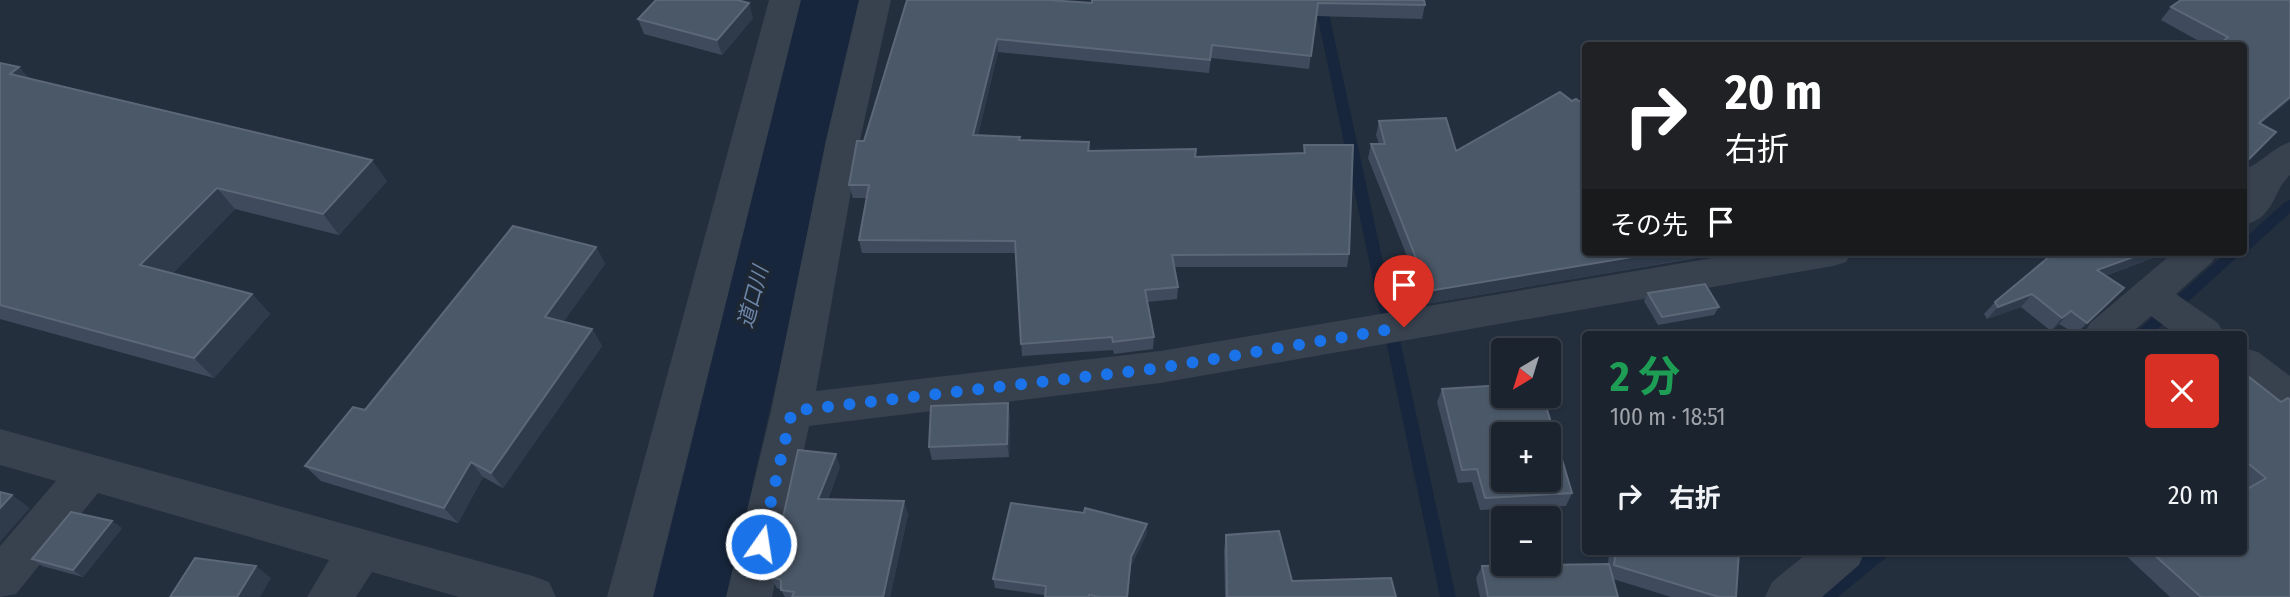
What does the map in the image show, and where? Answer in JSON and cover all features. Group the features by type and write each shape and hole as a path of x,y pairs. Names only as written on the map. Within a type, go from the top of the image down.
{"street":[{"path":"630,597 785,0"},
{"path":"749,597 792,411 843,140 875,0"},
{"path":"2247,209 2262,193 2268,170"},
{"path":"792,411 1160,368 1810,256"},
{"path":"2115,331 2175,313 2197,256"},
{"path":"2247,366 2290,399"},
{"path":"0,447 533,597"},
{"path":"0,579 90,472"},
{"path":"330,597 362,549"},
{"path":"1788,597 1838,555"}],"building":[{"path":"656,0 737,0 749,3 717,40 638,19"},
{"path":"907,0 1048,0 1092,3 1092,0 1424,0 1425,5 1318,3 1311,56 1212,45 1210,60 997,39 973,135 1020,137 1019,140 1089,142 1088,151 1196,149 1195,157 1305,153 1304,145 1353,145 1349,254 1172,255 1178,287 1145,290 1154,337 1113,342 1112,337 1021,344 1015,241 859,240 869,185 849,185 857,141 864,141"},
{"path":"2181,0 2290,0 2290,97 2259,123 2276,132 2247,161 2247,42 2222,42 2228,37 2171,7"},
{"path":"0,63 19,67 10,74 372,160 323,214 217,188 140,265 252,294 194,358 0,305"},
{"path":"1560,92 1572,101 1576,99 1582,103 1582,256 1638,256 1429,291 1371,144 1385,144 1379,121 1446,118 1456,151"},
{"path":"513,226 596,247 545,317 592,329 491,473 471,462 444,508 305,466 353,407 365,410"},
{"path":"2050,256 2136,256 2097,270 2124,288 2087,323 2071,311 2062,318 2032,294 1998,307 1995,302"},
{"path":"1705,284 1719,307 1662,317 1648,293"},
{"path":"2247,375 2281,402 2288,398 2290,400 2290,597 2201,597 2154,555 2247,555 2247,489 2266,478 2247,462"},
{"path":"1491,386 1491,408 1547,408 1551,422 1491,422 1491,492 1561,492 1561,456 1572,493 1485,498 1477,469 1462,470 1442,389"},
{"path":"1008,403 1007,444 929,447 931,406"},
{"path":"798,450 836,454 818,499 904,501 883,597 792,597 794,592 781,590 781,580 770,576"},
{"path":"0,492 12,495 0,508"},
{"path":"1011,503 1084,513 1085,508 1147,524 1131,557 1127,597 1045,597 1046,586 993,579"},
{"path":"71,512 112,521 73,570 32,559"},
{"path":"1279,531 1292,581 1391,578 1396,597 1227,597 1226,535"},
{"path":"1615,555 1739,555 1736,597 1719,597 1614,565"},
{"path":"195,558 256,566 237,597 170,597"},
{"path":"1609,564 1618,597 1488,597 1482,566 1491,566 1491,576 1561,576 1561,565"}],"waterway":[{"name":"道口川","path":"685,597 705,482 830,0"},
{"path":"1320,0 1448,597"},
{"path":"2247,243 2290,205"},
{"path":"2146,331 2231,256"},
{"path":"1825,597 1877,555"}],"route":[{"path":"761,544 792,411 1160,368 1404,327"}]}
